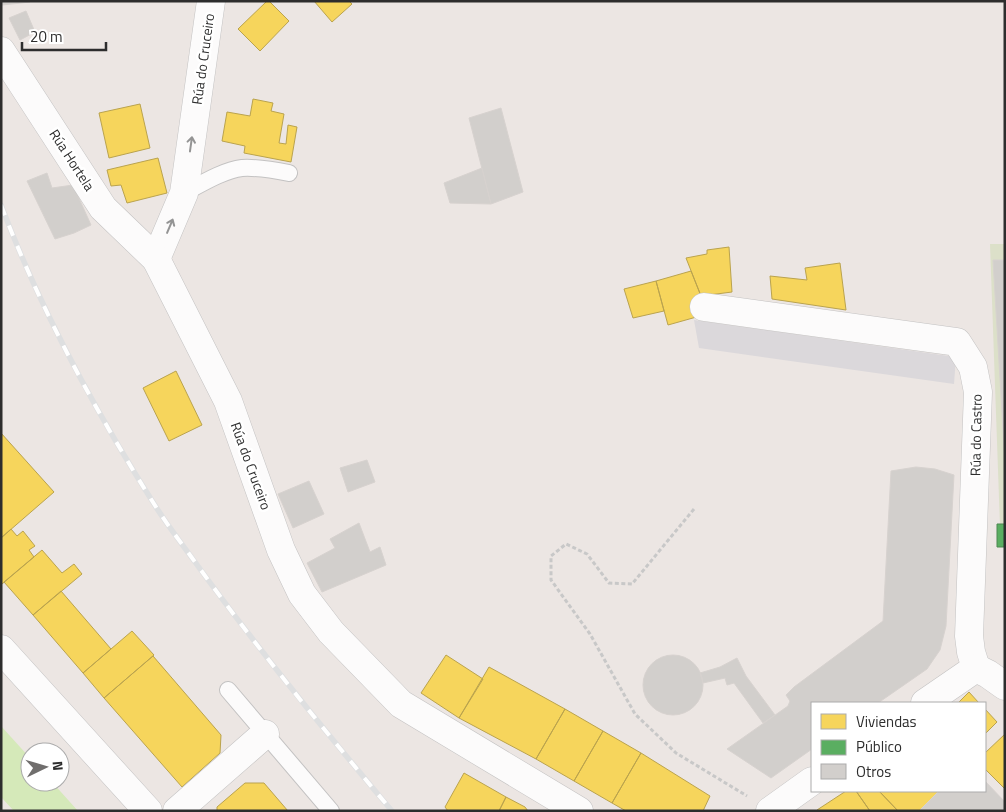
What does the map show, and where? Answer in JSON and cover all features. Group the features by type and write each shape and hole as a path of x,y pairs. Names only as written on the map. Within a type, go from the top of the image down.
{"street":[{"name":"Rúa do Cruceiro","path":"211,1 184,193 156,259 228,401 281,550 302,594 331,632 401,704 579,811"},
{"name":"Rúa Hortela","path":"1,51 103,208 156,259"},
{"name":"Rúa do Castro","path":"704,307 957,342 973,367 978,392 969,636 976,668"},
{"path":"1,649 148,811"},
{"path":"926,702 976,668 1005,686"},
{"path":"177,811 265,734"},
{"path":"771,811 811,782"}],"lane":[{"path":"184,193 221,175 241,168 263,168 289,174"},
{"path":"228,690 331,811"}],"path":[{"path":"694,509 632,584 609,582 586,554 566,544 550,556 551,580 590,634 635,714 676,753 771,811"}],"shaded area":[{"path":"694,320 956,357 954,384 699,348"}],"green space":[{"path":"990,244 1005,244 1005,526 1000,526"},
{"path":"1,726 20,747 20,792 61,792 78,811 14,811 1,797"}],"building: Viviendas":[{"path":"267,1 289,21 260,51 238,29"},
{"path":"314,1 349,1 352,4 332,22"},
{"path":"253,99 273,103 271,111 284,114 279,143 286,144 288,125 297,127 291,162 244,153 245,146 222,141 227,112 250,116"},
{"path":"140,104 150,148 109,158 99,113"},
{"path":"158,158 167,193 127,203 121,185 111,186 107,170"},
{"path":"729,247 732,292 701,296 686,258 707,254 707,250"},
{"path":"840,263 846,310 772,299 770,276 807,280 805,268"},
{"path":"691,271 701,296 700,316 668,325 656,281"},
{"path":"656,281 664,311 633,318 624,289"},
{"path":"176,371 202,425 169,441 143,388"},
{"path":"1,433 54,492 1,538"},
{"path":"11,529 17,536 23,531 35,546 29,550 34,557 2,584 1,538"},
{"path":"42,550 62,573 74,564 82,574 33,615 4,582"},
{"path":"61,591 111,649 83,673 33,615"},
{"path":"132,631 154,655 104,698 83,673"},
{"path":"446,655 483,679 459,718 421,693"},
{"path":"153,656 221,735 220,753 182,787 104,698"},
{"path":"489,667 565,709 536,759 459,718"},
{"path":"969,692 978,702 959,702"},
{"path":"565,709 603,731 574,781 536,759"},
{"path":"986,710 997,722 986,733"},
{"path":"603,731 641,753 612,803 574,781"},
{"path":"1005,734 1005,789 986,770 986,752"},
{"path":"641,753 710,796 703,811 626,811 612,803"},
{"path":"464,773 506,797 499,811 448,811 445,807"},
{"path":"245,783 264,783 288,811 217,811 217,807"},
{"path":"844,792 857,792 870,811 818,811"},
{"path":"857,792 880,792 898,811 870,811"},
{"path":"880,792 938,792 919,811 898,811"},
{"path":"506,797 525,807 528,811 499,811"}],"building: Público":[{"path":"997,524 1005,524 1005,547 997,547"}],"building: Otros":[{"path":"2,1 30,1 30,2 2,5"},
{"path":"26,11 35,32 20,40 9,18"},
{"path":"501,108 523,192 491,204 469,118"},
{"path":"482,168 491,204 450,203 444,183"},
{"path":"47,173 52,188 73,185 91,225 55,239 27,181"},
{"path":"993,260 1005,260 1005,463"},
{"path":"367,460 375,482 348,492 340,468"},
{"path":"916,467 935,469 954,475 946,626 940,650 927,669 879,702 811,702 811,750 771,778 727,749 788,706 790,701 786,695 794,687 883,621 891,471"},
{"path":"309,481 324,514 293,528 278,494"},
{"path":"359,523 370,552 380,547 386,565 322,592 307,563 335,548 330,539"},
{"path":"673,655 690,660 698,668 703,685 698,702 690,710 673,715 656,710 648,702 643,685 648,668 656,660"},
{"path":"737,658 746,676 775,715 763,723 734,683 727,685 725,678 703,683 700,673 720,667"},
{"path":"986,782 1005,802 1005,811 919,811 938,792 986,792"}],"railway":[{"path":"1,205 34,283 71,360 133,471 156,507 218,594 316,719 392,811"}]}
